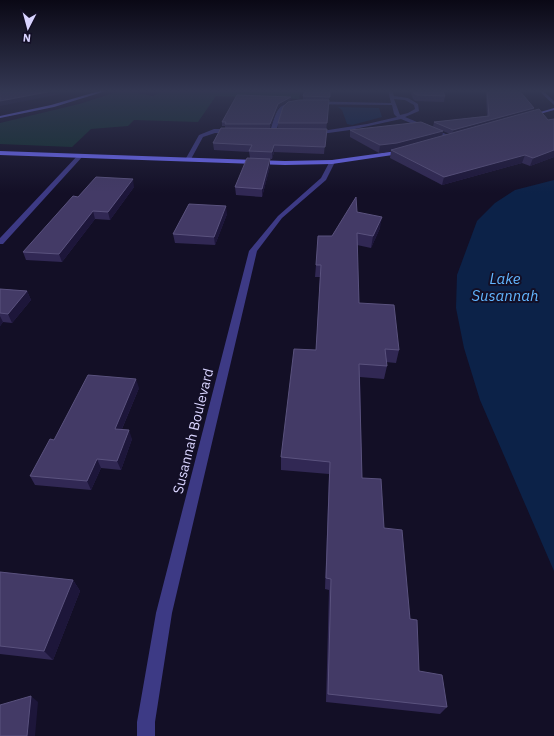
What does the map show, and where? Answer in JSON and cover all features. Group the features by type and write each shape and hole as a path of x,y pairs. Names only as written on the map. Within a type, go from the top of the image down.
{"street":[{"path":"273,132 275,124"},
{"path":"306,133 335,131 374,124"},
{"path":"418,124 451,138"},
{"path":"188,160 201,136 214,131 237,131"},
{"path":"266,132 280,132"},
{"path":"444,140 458,136"},
{"path":"0,153 285,163 332,162 396,154 410,150"},
{"path":"0,242 80,156"},
{"name":"Susannah Boulevard","path":"146,736 146,722 164,613 253,251 280,217 324,179 332,162"}],"green space":[{"path":"0,124 130,124 128,126 91,129 72,147 0,144"}],"water":[{"name":"Lake Susannah","path":"554,180 554,571 480,400 464,348 456,308 457,275 477,221 495,203 515,190"}],"building":[{"path":"400,124 427,124 443,131 397,143 380,145 350,130"},
{"path":"440,124 474,124 453,130"},
{"path":"484,124 554,124 554,150 533,158 525,155 444,177 391,150"},
{"path":"221,128 327,129 325,147 274,145 272,152 249,151 252,145 213,143"},
{"path":"247,158 270,159 262,189 235,187"},
{"path":"96,177 133,179 108,212 93,211 59,254 23,252 73,196 78,197"},
{"path":"356,197 357,212 382,217 373,236 357,233 359,303 394,305 399,350 385,349 387,366 359,364 362,478 381,479 384,528 402,530 410,619 417,620 419,671 442,675 447,707 328,694 331,579 326,578 330,462 281,457 294,349 316,350 321,265 316,265 318,236 332,236"},
{"path":"189,204 226,206 214,237 173,234"},
{"path":"0,289 27,291 8,314 0,313"},
{"path":"88,375 136,379 115,429 129,430 117,461 97,459 87,481 30,476 50,439 54,440"},
{"path":"0,572 73,580 44,651 0,646"},
{"path":"31,696 27,736 0,736 0,705"}]}
